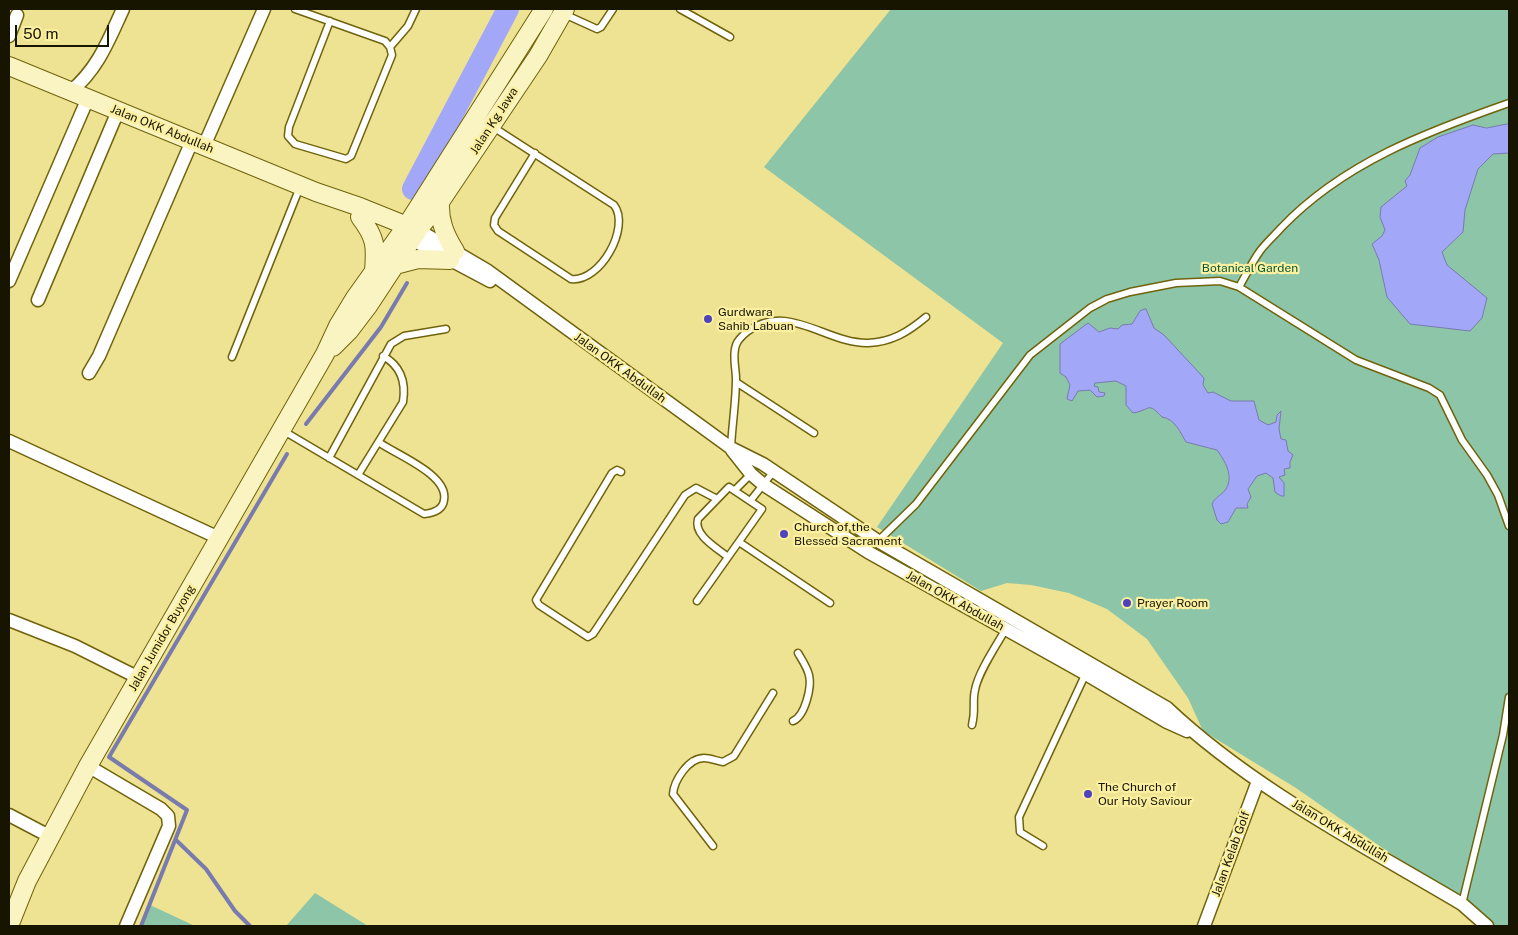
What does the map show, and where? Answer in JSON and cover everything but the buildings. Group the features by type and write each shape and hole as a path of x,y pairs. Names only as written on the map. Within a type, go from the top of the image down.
{"main road":[{"name":"Jalan Kg Jawa","path":"409,232 432,198 544,9"},
{"name":"Jalan Kg Jawa","path":"432,198 492,126 564,11"},
{"name":"Jalan OKK Abdullah","path":"9,66 409,232"},
{"path":"374,272 376,246 365,214 403,207 432,198 453,255 418,259 395,265"},
{"name":"Jalan Jumidor Buyong","path":"325,354 349,331 395,265 409,232"},
{"name":"Jalan Jumidor Buyong","path":"9,926 27,881 88,766 325,354 338,326 374,272 409,232"}],"street":[{"path":"71,91 80,84 105,50 123,9"},
{"path":"89,373 99,356 198,144 264,9"},
{"path":"9,36 17,15"},
{"path":"9,281 88,98"},
{"path":"38,300 118,111"},
{"name":"Jalan OKK Abdullah","path":"409,232 488,271 731,448 774,471 878,541 1010,624"},
{"path":"9,442 219,538"},
{"name":"Jalan OKK Abdullah","path":"731,448 751,474 764,484 868,552 1010,624 1089,668 1167,722 1195,734 1258,781 1462,904 1487,926"},
{"path":"9,620 75,646 139,678"},
{"path":"88,766 161,809 168,816 169,826 126,926"},
{"name":"Jalan Kelab Golf","path":"1204,926 1258,781"},
{"path":"9,815 51,837"}],"lane":[{"path":"295,9 330,21 385,41 390,47 392,55 351,156 346,159 339,159 295,144 288,136 289,127 330,21"},
{"path":"390,47 408,26 416,9"},
{"path":"564,11 597,29 601,27 613,9"},
{"path":"680,9 730,37"},
{"path":"1240,287 1260,250 1300,209 1347,173 1408,141 1442,126 1509,103"},
{"path":"492,126 535,153 614,205 619,211 620,218 608,253 601,266 581,278 570,279 498,231 494,225 495,218 535,153"},
{"path":"232,357 308,189"},
{"path":"878,541 916,504 1030,355 1090,308 1107,299 1130,292 1176,283 1220,281 1240,287 1356,360 1417,383 1440,395 1462,440 1498,495 1509,526"},
{"path":"731,448 736,382 734,362 736,344 740,337 752,328 769,321 801,324 855,342 869,343 903,335 926,317"},
{"path":"329,458 391,344 404,336 446,329"},
{"path":"358,475 380,443 399,410 404,394 401,375 392,361 383,356"},
{"path":"736,382 814,433"},
{"path":"281,430 424,514 437,510 444,504 445,495 442,484 434,476 380,443"},
{"path":"621,472 617,470 612,473 536,600 539,605 588,637 594,634 685,495 696,488 717,499"},
{"path":"751,500 774,471"},
{"path":"736,489 751,474"},
{"path":"697,600 739,542 762,509 736,489 730,487 698,519 697,527 703,536 728,557"},
{"path":"739,542 830,603"},
{"path":"972,725 976,711 974,697 976,684 1010,624"},
{"path":"793,720 800,716 803,711 810,683 798,653"},
{"path":"1043,846 1020,832 1018,817 1089,668"},
{"path":"713,846 673,794 674,785 692,763 702,758 723,762 734,756 773,693"},
{"path":"1462,904 1501,744 1509,697"}],"green space":[{"name":"Botanical Garden","path":"891,9 1509,9 1509,926 1495,926 1296,788 1203,731 1188,698 1147,639 1107,609 1069,593 1031,585 1007,583 981,591 877,527 1003,343 764,167"},
{"path":"315,893 368,926 286,926"},
{"path":"150,905 195,926 141,926"}],"water":[{"path":"1509,124 1509,153 1493,154 1478,169 1465,210 1463,232 1442,252 1447,265 1487,298 1482,318 1470,331 1410,324 1387,297 1379,260 1372,244 1382,236 1385,230 1380,217 1381,207 1407,186 1405,181 1410,175 1420,148 1438,137 1473,125 1486,128"},
{"path":"1146,309 1154,328 1164,335 1204,378 1203,385 1208,393 1213,392 1231,401 1254,401 1259,420 1268,425 1276,422 1277,415 1281,411 1279,429 1281,439 1286,440 1288,451 1293,455 1290,468 1284,469 1285,475 1279,477 1284,483 1284,496 1275,492 1273,478 1266,473 1257,476 1248,489 1251,497 1247,504 1248,508 1236,508 1228,522 1221,524 1217,520 1212,504 1226,489 1229,474 1217,450 1186,442 1174,423 1162,417 1154,409 1149,408 1133,413 1126,405 1126,386 1116,381 1095,383 1094,386 1098,387 1099,392 1105,393 1104,396 1097,397 1090,390 1078,391 1072,401 1067,399 1070,385 1066,377 1060,373 1060,344 1088,323 1099,332 1110,328 1118,329 1122,325 1132,324 1140,311"}],"waterway":[{"path":"413,189 508,9"},
{"path":"306,424 381,327 407,283"},
{"path":"141,926 187,810 109,757 287,454"},
{"path":"176,840 206,869 235,911 250,926"}],"place":[{"name":"Gurdwara Sahib Labuan","path":"708,319"},
{"name":"Church of the Blessed Sacrament","path":"784,534"},
{"name":"Prayer Room","path":"1127,603"},
{"name":"The Church of Our Holy Saviour","path":"1088,794"}]}
